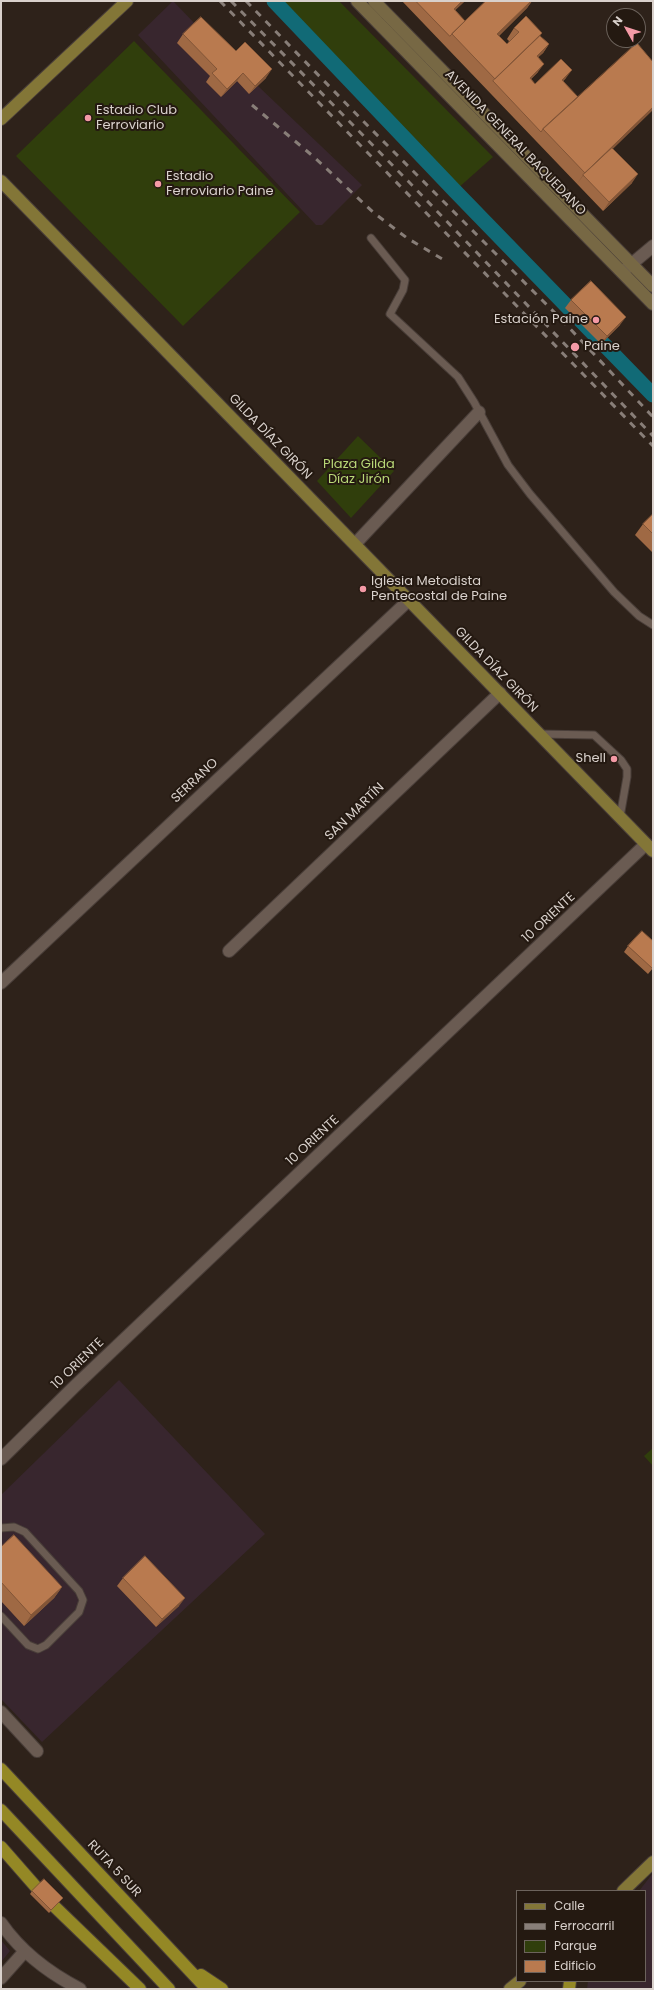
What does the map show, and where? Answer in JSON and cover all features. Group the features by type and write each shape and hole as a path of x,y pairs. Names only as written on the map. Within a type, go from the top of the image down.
{"highway":[{"name":"RUTA 5 SUR","path":"1,1769 207,1989"},
{"path":"1,1810 169,1989"},
{"path":"1,1847 36,1887"},
{"path":"55,1907 140,1989"},
{"path":"177,1957 222,1989"}],"main road":[{"path":"1,119 127,1"},
{"name":"AVENIDA GENERAL BAQUEDANO","path":"357,1 627,268 653,286"},
{"name":"AVENIDA GENERAL BAQUEDANO","path":"374,1 627,268 653,304"},
{"name":"GILDA DÍAZ GIRÓN","path":"1,181 650,848"},
{"path":"624,1890 653,1862"},
{"path":"510,1989 519,1982"}],"street":[{"path":"627,268 653,246"},
{"path":"355,544 479,412"},
{"name":"SERRANO","path":"1,983 409,600"},
{"name":"SAN MARTÍN","path":"229,950 500,693"},
{"name":"10 ORIENTE","path":"1,1459 75,1386 650,848"},
{"path":"1,1712 37,1751"},
{"path":"1,1923 25,1951 55,1975 80,1989"},
{"path":"1,1978 25,1951"}],"lane":[{"path":"371,238 405,280 403,290 390,314 458,377 508,464 530,494 614,592 639,616 653,625"},
{"path":"539,734 594,735 622,760 627,773 620,817"},
{"path":"1,1528 14,1527 25,1532 79,1591 83,1600 79,1612 46,1645 38,1649 28,1646 1,1616"}],"shaded area":[{"path":"173,1 230,60 266,78 258,86 362,185 322,225 316,225 138,35"},
{"path":"119,1380 265,1534 42,1742 1,1699 1,1495"},
{"path":"653,1873 653,1989 587,1989 588,1982 646,1982 646,1890 640,1890"},
{"path":"1,1940 10,1951 1,1962"}],"green space":[{"path":"278,1 339,1 493,157 457,189"},
{"name":"Estadio Ferroviario Paine","path":"134,41 300,212 183,326 16,156"},
{"name":"Plaza Gilda Díaz Jirón","path":"358,436 394,471 351,518 317,481"},
{"path":"653,1448 653,1466 644,1456"}],"building":[{"path":"416,1 462,1 454,9 465,21 450,36"},
{"path":"486,1 531,1 497,34 507,44 519,32 514,28 526,16 542,33 495,79 452,34"},
{"path":"201,17 236,51 245,42 272,69 255,86 243,73 227,89 212,73 217,69 183,34"},
{"path":"540,36 549,44 537,56 544,64 530,78 535,84 561,59 572,70 562,80 578,97 541,132 493,81"},
{"path":"632,48 641,48 653,62 653,107 585,173 543,129"},
{"path":"612,148 638,174 609,202 583,175"},
{"name":"Estación Paine","path":"591,281 626,317 607,336 571,300"},
{"path":"653,514 653,534 643,524"},
{"path":"642,931 653,941 652,968 628,946"},
{"path":"14,1535 62,1587 31,1615 1,1582 1,1547"},
{"path":"145,1556 185,1598 162,1619 123,1578"},
{"path":"44,1879 63,1898 51,1910 32,1891"}],"waterway":[{"path":"274,1 455,191 653,395"}],"railway":[{"path":"220,1 653,446"},
{"path":"231,1 409,182 653,436"},
{"path":"246,1 369,127 560,318 653,417"},
{"path":"252,105 314,157 374,213 407,238 444,260"}],"place":[{"name":"Estadio Club Ferroviario","path":"88,118"},
{"name":"Estadio Ferroviario Paine","path":"158,184"},
{"name":"Estación Paine","path":"596,320"},
{"name":"Paine","path":"575,347"},
{"name":"Iglesia Metodista Pentecostal de Paine","path":"363,589"},
{"name":"Shell","path":"614,759"}]}
